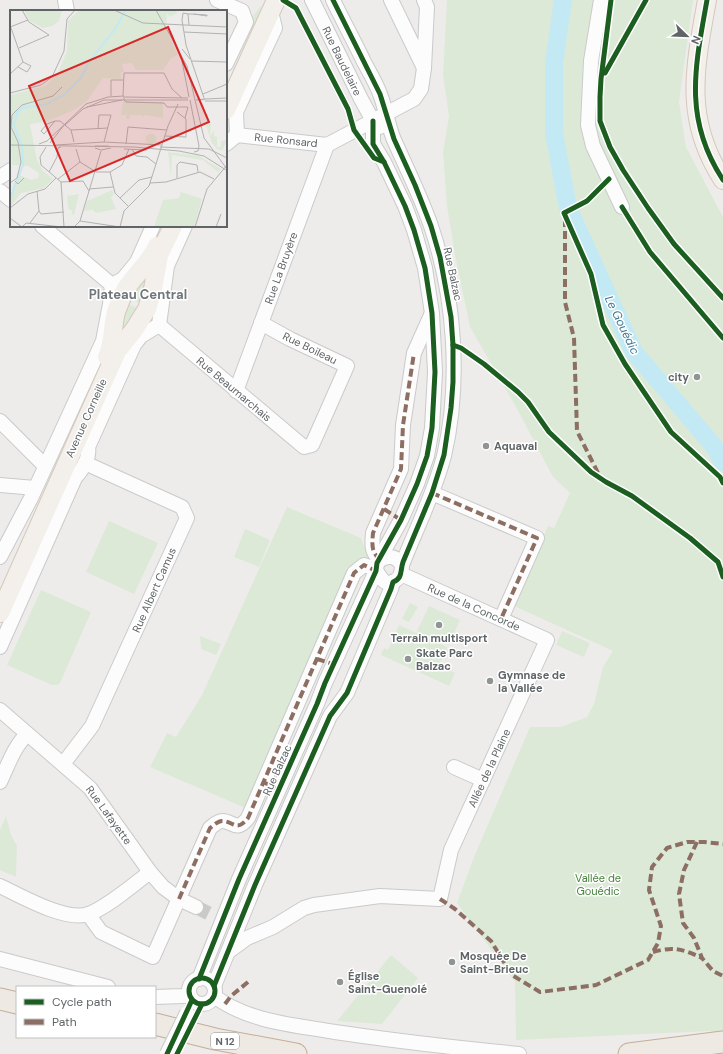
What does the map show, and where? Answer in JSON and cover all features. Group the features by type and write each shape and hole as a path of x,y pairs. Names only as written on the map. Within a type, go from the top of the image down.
{"highway":[{"path":"0,987 16,990"},
{"path":"0,999 16,1003"},
{"name":"N 12","path":"156,1024 222,1040 296,1054"},
{"name":"N 12","path":"154,1038 219,1054"},
{"path":"629,1054 717,1042"}],"main road":[{"path":"707,0 695,75 697,115 706,150 723,180"},
{"path":"227,92 245,32 272,4"},
{"path":"227,108 272,4"},
{"name":"Avenue Corneille","path":"0,584 41,506 111,350 116,312 124,294 133,278 154,254 166,227"},
{"name":"Avenue Corneille","path":"0,613 117,351 134,330 147,309 151,298 159,255 173,227"}],"street":[{"path":"65,0 67,10"},
{"path":"217,0 242,11 245,32 228,59"},
{"name":"Rue Baudelaire","path":"312,0 361,99 374,121 394,139"},
{"name":"Rue Balzac","path":"214,991 255,885 330,716 347,693 391,589 399,574 432,492 444,455 452,408 453,359 451,317 442,265 431,226 415,185 394,139 380,94 333,0"},
{"path":"391,0 424,68"},
{"name":"Rue Ronsard","path":"237,135 327,145 414,99 421,89 424,68 428,7 424,0"},
{"path":"601,0 591,61 588,125 593,146 622,207"},
{"path":"227,143 237,135 236,112 275,28 272,4"},
{"name":"Rue Balzac","path":"199,979 239,878 280,790 333,664 417,484 427,456 430,442 434,412 435,372 432,313 428,284 420,249 400,193 373,144 374,121"},
{"name":"Rue La Bruyère","path":"236,390 327,145"},
{"path":"0,177 10,171"},
{"path":"0,191 10,199"},
{"path":"43,227 112,285 123,279 137,262 154,227"},
{"path":"0,647 75,478 80,473 89,454 88,447 134,345 141,336 159,325 167,266 185,227"},
{"name":"Avenue Corneille","path":"0,557 35,488 103,341 112,285"},
{"path":"88,914 101,932 153,957 210,828 216,823 222,821 236,826 243,824 248,818 354,573 364,565 378,565 386,557 394,557 399,561 399,574 383,581 378,576 378,565 373,554 373,533 402,469 403,425 414,353 432,313"},
{"path":"414,353 434,345 451,317"},
{"name":"Rue Boileau","path":"260,324 347,366 312,445"},
{"name":"Rue Beaumarchais","path":"159,325 304,448 312,445"},
{"path":"0,421 45,466"},
{"name":"Rue Albert Camus","path":"63,764 92,726 186,518 182,507 85,463"},
{"path":"0,486 35,488"},
{"path":"432,492 537,538 501,619"},
{"path":"384,509 401,520"},
{"name":"Rue de la Concorde","path":"399,574 547,640"},
{"name":"Allée de la Plaine","path":"265,930 304,908 314,905 380,896 440,899 451,850 547,640"},
{"path":"317,659 333,664"},
{"name":"Rue Lafayette","path":"0,710 90,788 150,872 163,887 179,899 196,907"},
{"path":"0,782 13,752 27,734"},
{"path":"454,767 483,780"},
{"path":"263,782 280,790"},
{"path":"0,886 54,911 74,915 88,914 104,906 150,872"},
{"path":"243,914 251,926 265,930"},
{"path":"229,951 246,938 265,930"},
{"path":"0,959 104,986"},
{"path":"177,1054 193,1006 190,987 195,980 208,979 214,991 225,1004 256,1017 388,1040 519,1054"},
{"path":"167,1054 193,1006 209,1002 214,991"},
{"path":"156,996 183,996 193,1006"}],"green space":[{"name":"Vallée de Gouédic","path":"447,0 693,0 679,102 686,147 723,217 723,1037 710,1031 516,1040 515,982 457,903 474,857 530,727 561,727 587,717 594,704 603,667 613,651 514,606 548,526 554,528 570,493 553,477 516,407 470,327 455,255 447,206 443,152 449,116 443,75"},
{"path":"262,5 253,29 249,28 250,19"},
{"path":"147,275 144,305 128,298"},
{"path":"126,303 142,310 123,332 120,328"},
{"path":"287,507 361,538 369,559 257,813 150,767 167,733 176,737 202,695"},
{"path":"109,521 158,543 134,594 86,572"},
{"path":"245,529 270,540 259,567 234,557"},
{"path":"41,590 91,612 60,683 57,685 52,685 7,665"},
{"path":"410,603 418,607 409,622 402,619"},
{"name":"Terrain multisport","path":"429,606 460,620 449,645 417,631"},
{"name":"Skate Parc Balzac","path":"399,625 447,647 439,665 455,673 449,686 381,655 384,648 388,650"},
{"path":"562,631 590,643 584,657 556,645"},
{"path":"200,636 221,644 216,655 201,649"},
{"path":"6,816 11,835 17,846 16,877 0,870 0,830"},
{"path":"391,955 418,978 382,1024 337,1021"}],"waterway":[{"name":"Le Gouédic","path":"563,0 554,63 554,133 568,208 634,352 713,445 723,462"}],"tunnel":[{"path":"196,907 212,915"}],"marked path":[{"path":"565,219 565,302 574,338 577,431 600,477"},
{"path":"380,560 375,554 373,548 373,533 401,469 403,425 414,353"},
{"path":"432,493 537,538 501,619"},
{"path":"384,509 401,520"},
{"path":"179,899 210,828 222,821 238,826 248,818 354,573 364,565 376,571"},
{"path":"317,659 333,664"},
{"path":"263,782 280,790"},
{"path":"440,899 455,909 491,941 512,975 540,992 596,985 648,960 658,943 661,926 649,890 652,867 667,848 687,842 723,844"},
{"path":"697,842 684,870 679,894 683,923 694,938 702,958 713,971 723,976"},
{"path":"653,952 667,949 678,949 702,958"},
{"path":"225,1004 231,996 248,982"}],"cycle path":[{"path":"283,0 296,8 348,109 354,130 374,158 384,162"},
{"path":"214,986 255,885 330,716 347,693 393,582 401,574 403,562 432,493 444,455 451,408 453,382 451,317 440,257 431,226 415,185 394,139 380,94 333,0"},
{"path":"611,0 601,79 600,121 610,147 648,208 674,244 723,298"},
{"path":"605,73 646,0"},
{"path":"707,0 696,70 697,114 702,136 710,158 723,180"},
{"path":"199,979 239,879 376,571 377,563 401,520 417,484 427,456 432,428 435,372 432,313 425,268 405,206 384,162 373,144 373,121"},
{"path":"609,179 587,201 564,213 591,274 603,325 625,364 671,432 720,477 723,483"},
{"path":"622,207 650,252 723,338"},
{"path":"453,345 461,348 484,364 518,392 528,402 549,432 591,472 632,496 690,538 718,562 723,577"},
{"path":"202,978 211,982 215,991 211,1000 202,1004 193,1000 189,991 193,982 202,978"},
{"path":"167,1054 192,1000"},
{"path":"177,1054 202,1004"}],"place":[{"name":"city","path":"697,377"},
{"name":"Aquaval","path":"486,446"},
{"name":"Terrain multisport","path":"439,625"},
{"name":"Skate Parc Balzac","path":"408,659"},
{"name":"Gymnase de la Vallée","path":"490,681"},
{"name":"Mosquée De Saint-Brieuc","path":"452,962"},
{"name":"Église Saint-Guenolé","path":"340,982"}],"district":[{"name":"Plateau Central","path":"138,294"}]}
